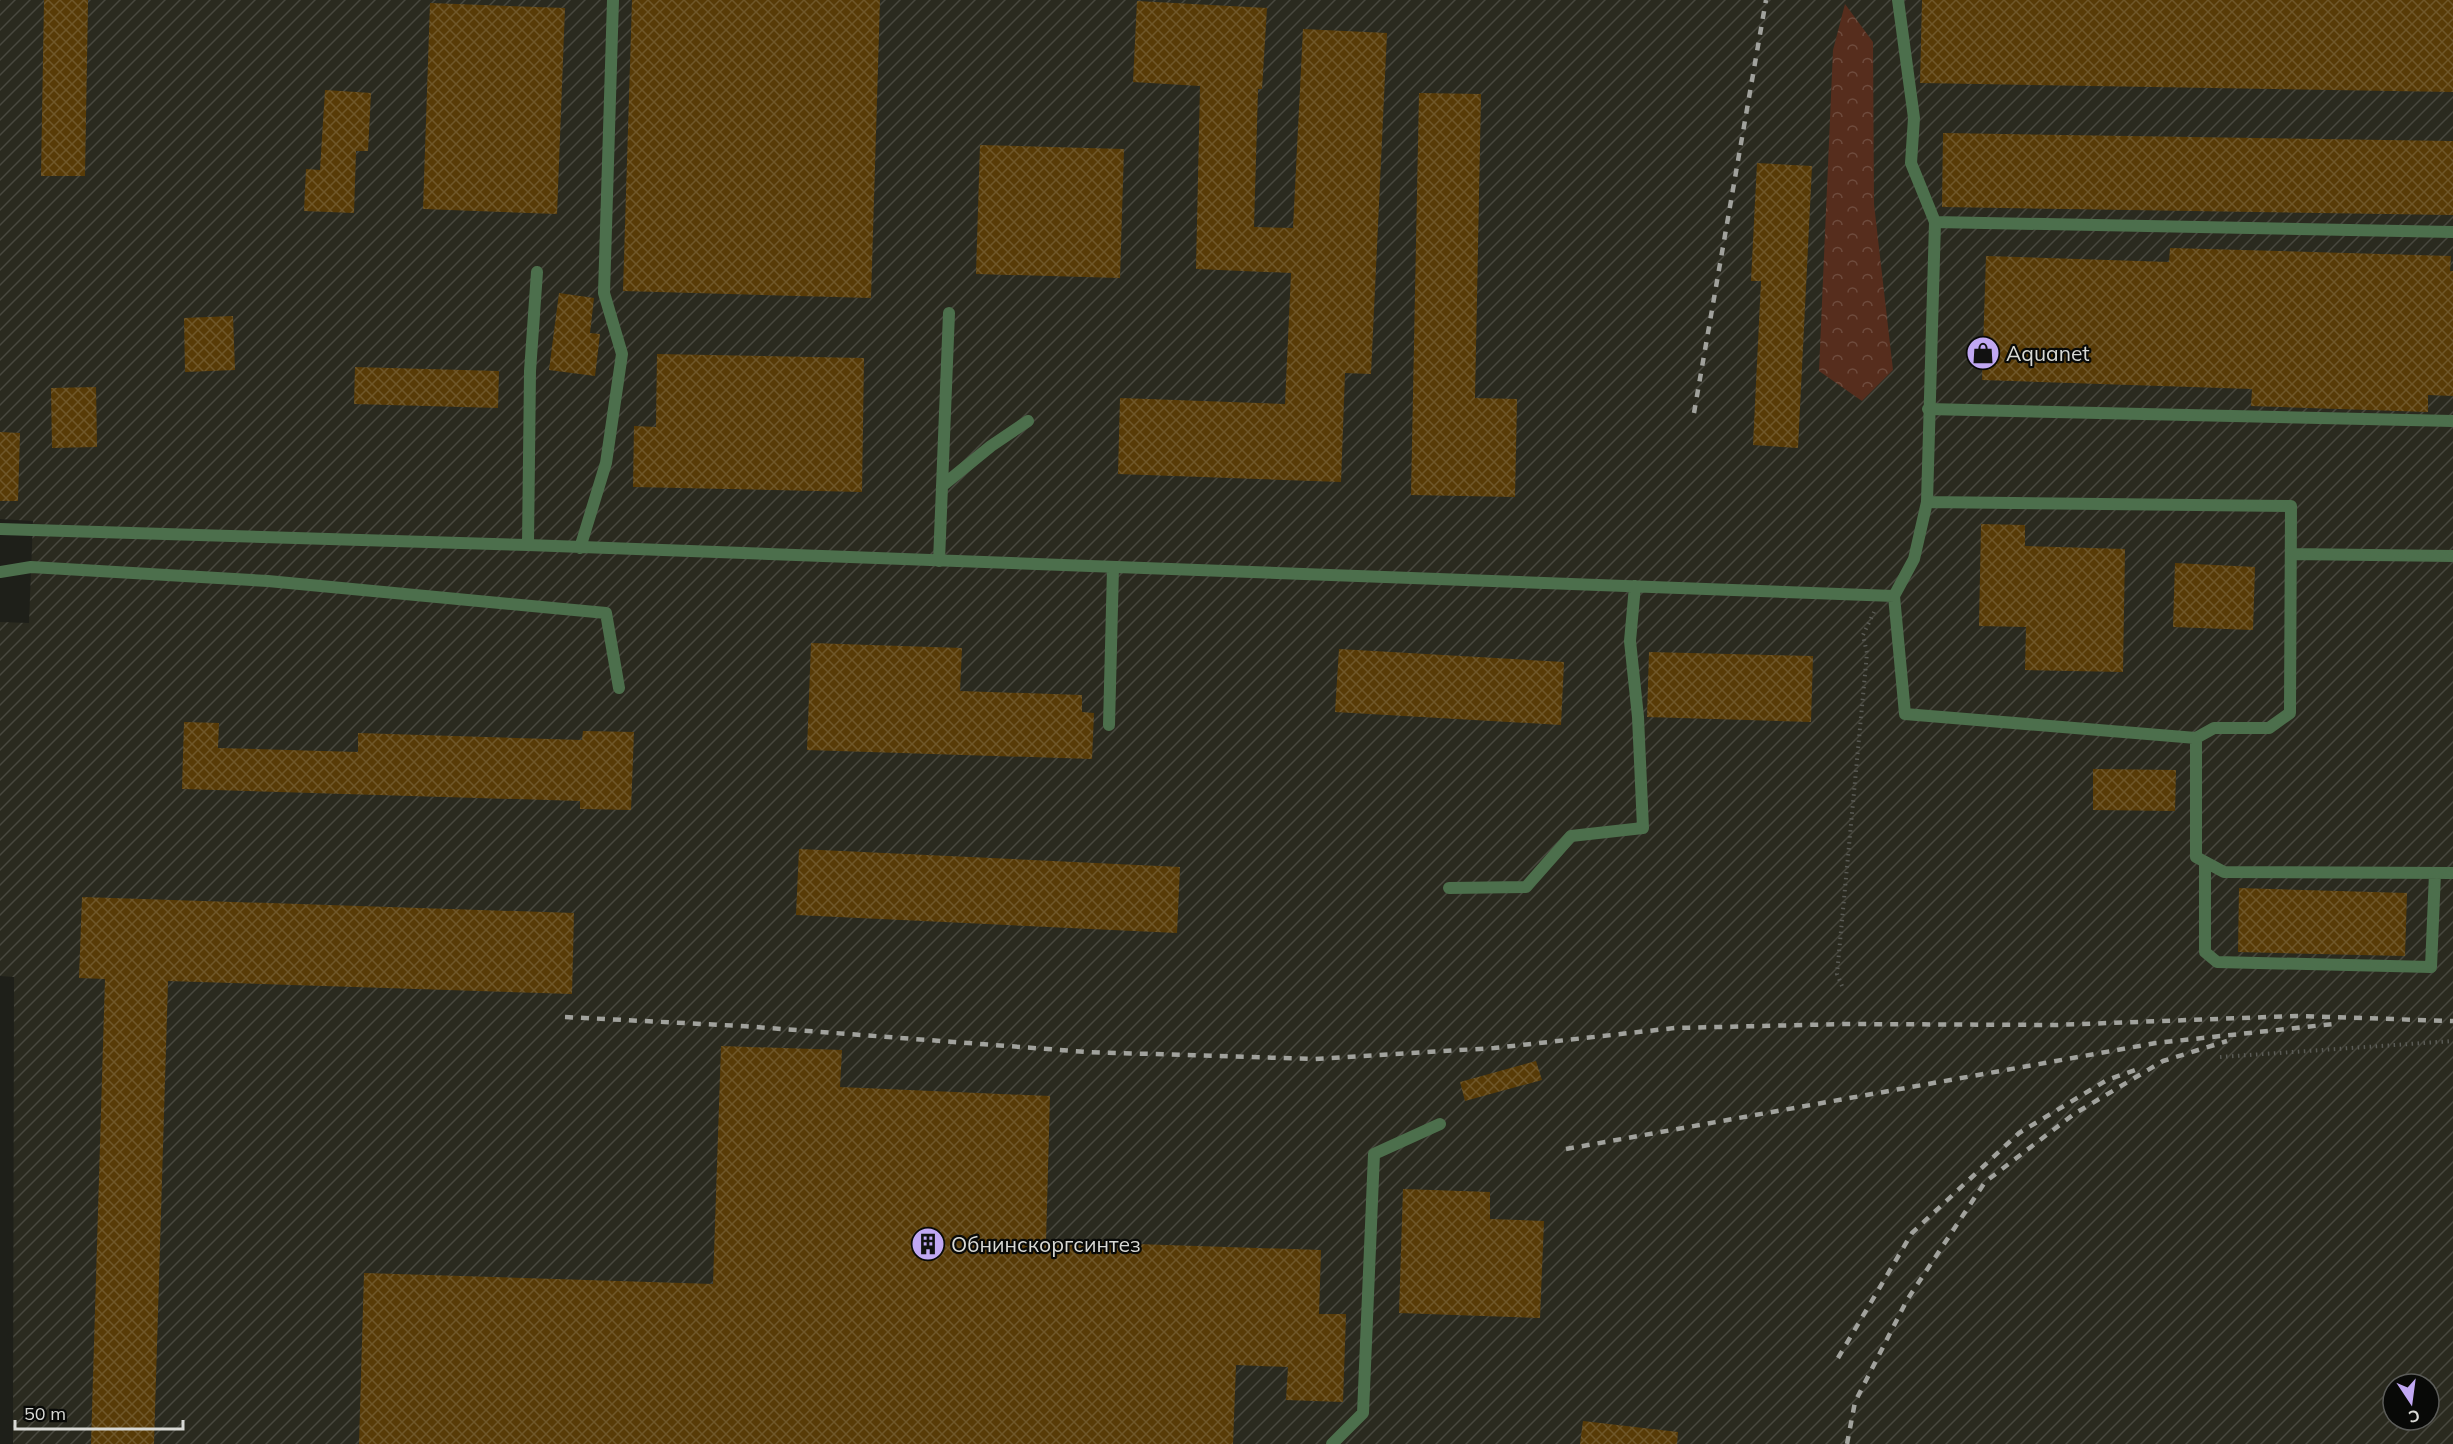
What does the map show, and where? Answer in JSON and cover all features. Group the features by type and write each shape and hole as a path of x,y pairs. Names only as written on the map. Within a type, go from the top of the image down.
{"lane":[{"path":"580,548 606,463 622,354 604,293 613,0"},
{"path":"1898,0 1914,118 1911,163 1935,222 1928,502 1914,559 1888,596 1905,714 2196,738 2214,728 2269,728 2290,713 2291,506 1928,502"},
{"path":"1935,222 2453,232"},
{"path":"528,545 530,371 537,272"},
{"path":"939,561 949,313"},
{"path":"1929,408 2453,421"},
{"path":"942,486 991,446 1028,421"},
{"path":"0,529 528,545 1888,596"},
{"path":"2290,554 2453,556"},
{"path":"0,572 31,567 268,581 606,613 619,688"},
{"path":"1109,725 1113,568"},
{"path":"1449,888 1526,887 1571,836 1643,828 1638,717 1630,641 1635,586"},
{"path":"2196,738 2196,857 2224,872 2453,873"},
{"path":"2205,862 2205,952 2217,962 2431,966 2435,873"},
{"path":"1332,1444 1363,1413 1374,1154 1440,1124"}],"path":[{"path":"1842,986 1837,974 1867,653 1863,635 1888,596"},
{"path":"2220,1057 2453,1041"}],"shaded area":[{"path":"0,0 2453,0 2453,1444 13,1444 14,977 0,976 0,622 29,623 33,521 0,519"}],"green space":[{"path":"1845,4 1873,42 1874,204 1893,370 1862,401 1819,371 1833,50"}],"building":[{"path":"44,0 88,0 85,176 41,176"},
{"path":"632,0 880,0 871,298 623,291"},
{"path":"1922,0 2453,0 2453,92 1920,83"},
{"path":"1137,1 1267,8 1262,89 1258,89 1254,227 1293,228 1303,29 1387,33 1371,374 1345,373 1341,482 1118,474 1120,398 1285,404 1291,273 1196,269 1200,86 1133,82"},
{"path":"430,3 565,8 557,214 423,209"},
{"path":"325,90 371,93 368,151 356,151 354,213 304,211 306,169 320,170"},
{"path":"1419,93 1481,94 1475,398 1517,399 1515,497 1411,495"},
{"path":"1943,133 2453,141 2453,215 1942,207"},
{"path":"980,145 1124,149 1120,278 976,274"},
{"path":"1757,163 1812,166 1798,448 1753,445 1761,281 1751,281"},
{"path":"2170,248 2451,256 2453,396 2428,395 2428,412 2251,406 2252,389 1982,380 1986,256 2169,262"},
{"path":"559,293 594,298 590,333 600,334 595,376 549,370"},
{"path":"233,316 235,370 185,372 184,318"},
{"path":"657,354 864,358 862,492 633,487 634,426 656,427"},
{"path":"355,367 499,371 498,408 354,404"},
{"path":"96,387 97,447 52,448 51,388"},
{"path":"0,432 20,433 18,501 0,501"},
{"path":"1981,524 2025,525 2025,546 2125,549 2123,672 2025,670 2026,627 1979,626"},
{"path":"2175,563 2255,567 2253,630 2173,627"},
{"path":"811,643 962,648 960,691 1082,695 1082,712 1094,713 1092,759 807,750"},
{"path":"1339,649 1564,662 1561,725 1335,712"},
{"path":"1649,652 1813,656 1811,722 1647,717"},
{"path":"184,722 219,723 218,748 358,752 358,733 582,740 583,731 634,732 631,810 580,809 580,801 182,789"},
{"path":"2093,769 2176,770 2175,811 2093,810"},
{"path":"799,849 1180,867 1177,933 796,915"},
{"path":"2239,888 2407,893 2405,956 2238,952"},
{"path":"82,897 574,913 572,994 168,981 154,1444 91,1444 105,979 79,978"},
{"name":"Обнинскоргсинтез","path":"721,1046 842,1050 840,1087 1050,1096 1046,1241 1321,1250 1319,1314 1346,1314 1343,1402 1286,1400 1288,1367 1236,1365 1233,1444 359,1444 364,1273 713,1284"},
{"path":"1536,1061 1542,1080 1465,1101 1460,1082"},
{"path":"1403,1189 1490,1192 1490,1219 1544,1221 1540,1318 1399,1313"},
{"path":"1583,1421 1678,1432 1677,1444 1580,1444"}],"railway":[{"path":"1694,413 1766,0"},
{"path":"565,1017 742,1026 1087,1052 1314,1059 1494,1048 1675,1028 1847,1024 2056,1025 2296,1016 2453,1021"},
{"path":"1566,1149 2156,1043 2333,1024"},
{"path":"1847,1444 1855,1402 1907,1300 1985,1182 2074,1114 2163,1061 2227,1041"},
{"path":"1838,1358 1912,1233 2019,1133 2107,1080 2138,1069"}],"place":[{"name":"Aquanet","path":"1983,353"},
{"name":"Обнинскоргсинтез","path":"928,1244"}]}
